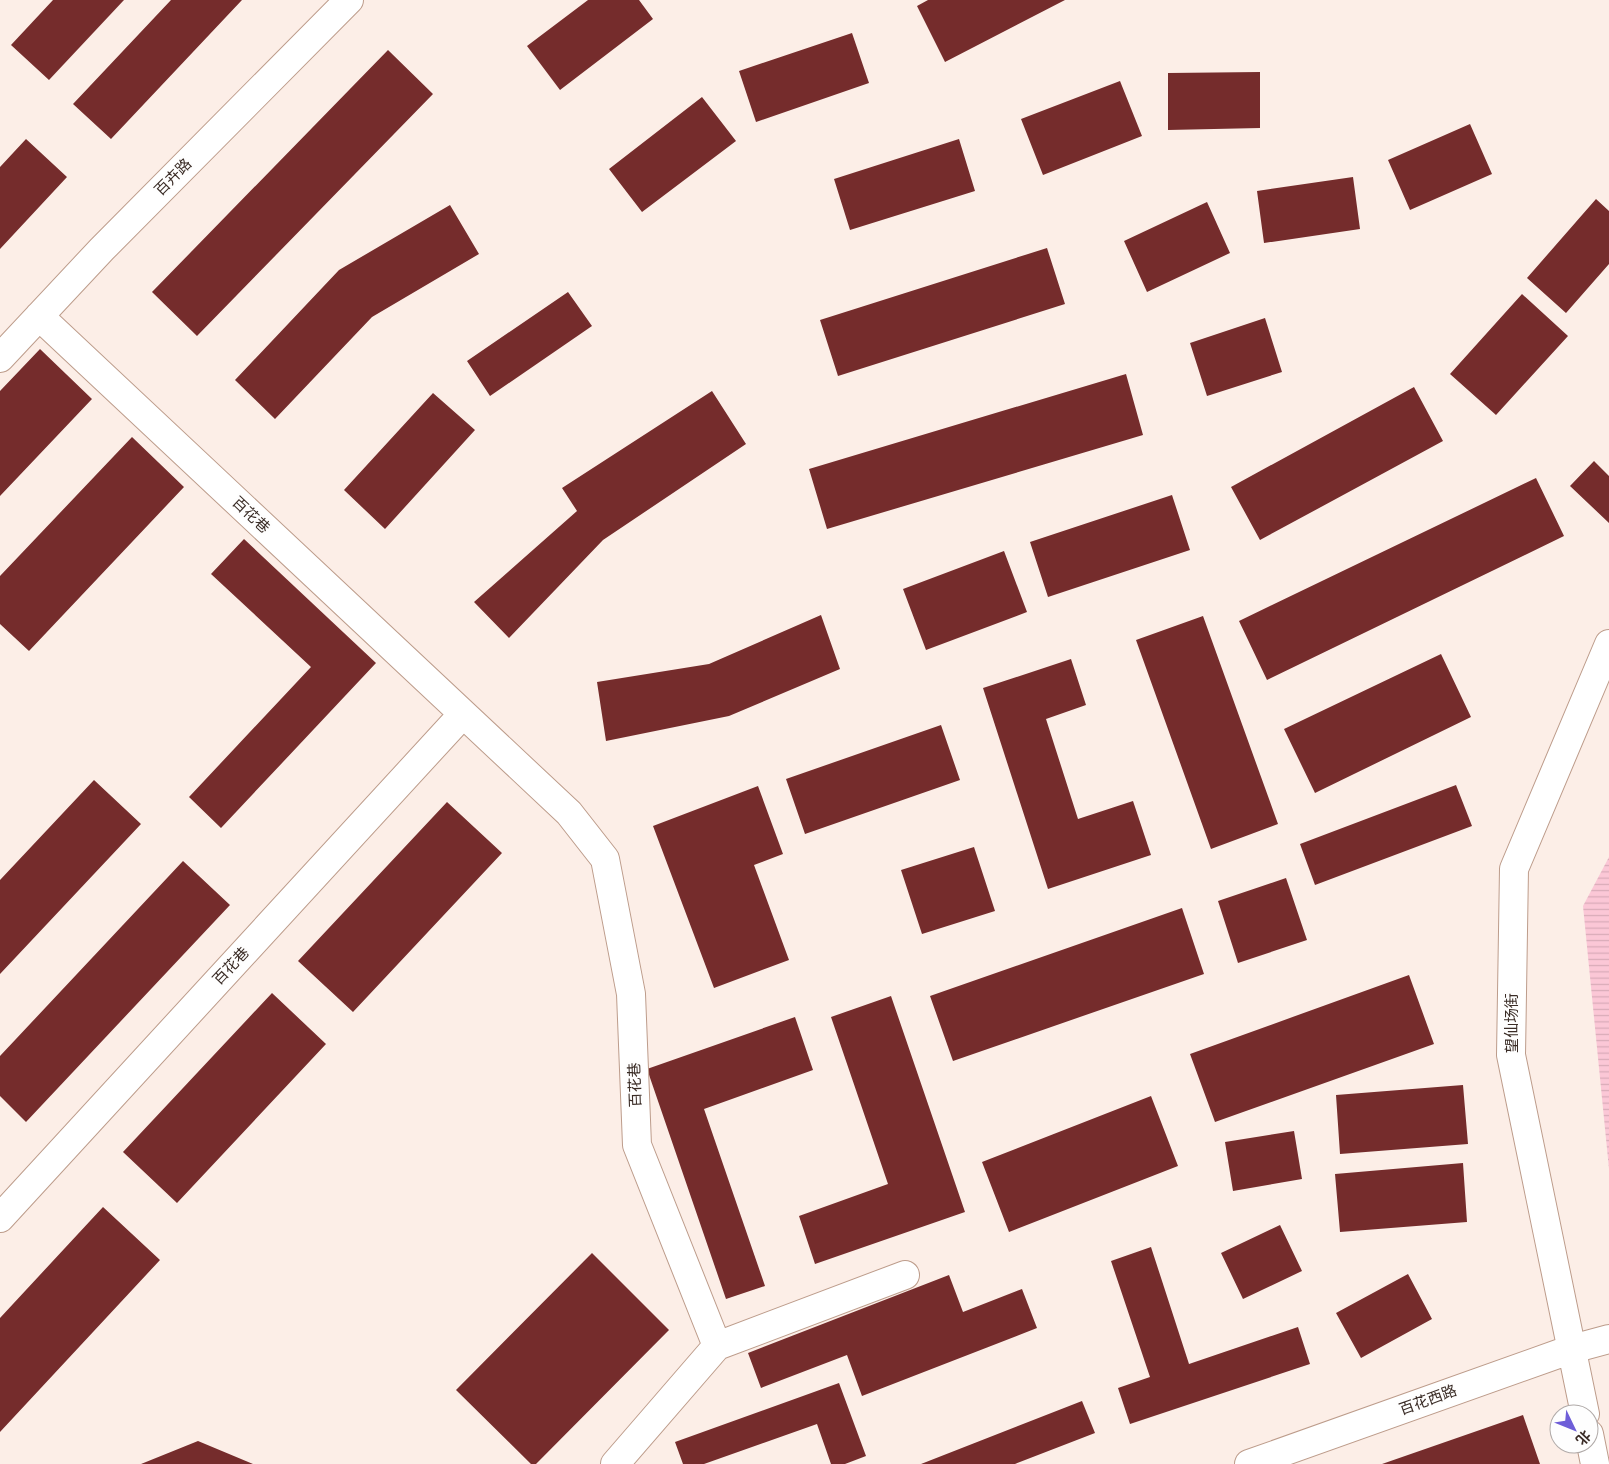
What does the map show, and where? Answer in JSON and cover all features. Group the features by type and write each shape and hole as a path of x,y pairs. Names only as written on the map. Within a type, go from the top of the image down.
{"street":[{"name":"百卉路","path":"0,358 350,0"},
{"name":"百花巷","path":"39,316 569,813 605,859 631,994 637,1145 717,1346"},
{"name":"望仙场街","path":"1583,1404 1511,1055 1514,870 1609,644"},
{"name":"百花巷","path":"0,1218 463,714"},
{"path":"615,1464 717,1346 905,1275"},
{"name":"百花西路","path":"1249,1464 1572,1349 1609,1339"}],"shaded area":[{"path":"1609,857 1609,1169 1583,906"}],"building":[{"path":"53,0 124,0 49,80 11,45"},
{"path":"171,0 242,0 111,139 73,104"},
{"path":"588,0 639,0 653,19 560,90 527,46"},
{"path":"928,0 1065,0 945,62 917,6"},
{"path":"852,33 869,83 756,122 739,71"},
{"path":"388,50 433,94 197,336 152,292"},
{"path":"1260,72 1260,128 1168,130 1168,73"},
{"path":"1120,81 1142,136 1043,175 1021,119"},
{"path":"702,97 736,141 642,212 609,169"},
{"path":"1470,124 1492,174 1410,210 1388,160"},
{"path":"26,139 67,177 0,249 0,167"},
{"path":"959,139 975,191 850,230 834,179"},
{"path":"1353,177 1360,229 1264,243 1257,191"},
{"path":"1596,199 1609,211 1609,264 1566,313 1527,278"},
{"path":"1207,202 1230,253 1147,292 1124,241"},
{"path":"450,205 479,254 372,317 275,419 235,380 339,270"},
{"path":"1047,248 1065,304 838,376 820,320"},
{"path":"568,292 592,326 490,396 467,361"},
{"path":"1522,294 1568,336 1496,415 1450,374"},
{"path":"1265,318 1282,372 1207,396 1190,343"},
{"path":"40,349 92,399 0,496 0,391"},
{"path":"1126,374 1143,435 827,529 809,469"},
{"path":"1414,387 1443,441 1260,540 1231,487"},
{"path":"712,391 746,444 603,540 509,638 474,602 577,511 562,488"},
{"path":"433,393 475,430 385,529 344,490"},
{"path":"132,437 184,487 29,651 0,624 0,576"},
{"path":"1594,461 1609,476 1609,523 1570,486"},
{"path":"1536,478 1564,536 1267,680 1239,621"},
{"path":"1172,495 1190,550 1048,597 1030,542"},
{"path":"244,539 376,663 221,828 189,797 311,667 211,574"},
{"path":"1004,551 1027,612 926,650 903,589"},
{"path":"821,615 840,669 729,716 606,741 597,682 709,664"},
{"path":"1203,616 1278,824 1211,849 1136,640"},
{"path":"1441,654 1471,717 1315,793 1284,729"},
{"path":"1071,659 1086,705 1046,719 1078,819 1133,801 1151,855 1048,889 983,688"},
{"path":"941,725 960,780 805,834 786,779"},
{"path":"94,780 141,824 0,974 0,880"},
{"path":"1456,785 1472,826 1315,885 1300,844"},
{"path":"758,786 783,854 754,865 789,960 714,988 653,826"},
{"path":"447,802 502,853 353,1012 298,961"},
{"path":"974,847 995,911 922,934 901,870"},
{"path":"183,861 230,905 26,1122 0,1096 0,1056"},
{"path":"1286,878 1307,940 1238,963 1218,901"},
{"path":"1182,908 1204,974 953,1061 930,996"},
{"path":"1409,975 1434,1044 1215,1122 1190,1054"},
{"path":"272,993 326,1044 177,1203 123,1152"},
{"path":"891,996 965,1212 815,1264 799,1216 888,1184 831,1017"},
{"path":"795,1017 813,1070 704,1109 765,1286 726,1299 647,1069"},
{"path":"1463,1085 1468,1144 1340,1154 1336,1095"},
{"path":"1151,1096 1178,1166 1009,1232 982,1162"},
{"path":"1294,1131 1302,1179 1233,1191 1225,1142"},
{"path":"1463,1163 1467,1222 1340,1232 1335,1174"},
{"path":"103,1207 160,1260 0,1432 0,1318"},
{"path":"1280,1225 1302,1271 1243,1299 1221,1253"},
{"path":"1151,1247 1189,1364 1298,1327 1310,1364 1130,1424 1118,1388 1150,1377 1111,1261"},
{"path":"592,1253 669,1330 536,1464 531,1464 456,1390"},
{"path":"1408,1274 1432,1319 1361,1358 1336,1313"},
{"path":"949,1275 963,1312 1022,1289 1037,1328 862,1396 847,1355 761,1388 748,1353"},
{"path":"839,1383 866,1456 845,1464 831,1464 817,1424 704,1464 683,1464 675,1442"},
{"path":"1082,1401 1095,1433 1015,1464 921,1464"},
{"path":"1523,1415 1540,1464 1382,1464"},
{"path":"198,1441 253,1464 141,1464"}]}
